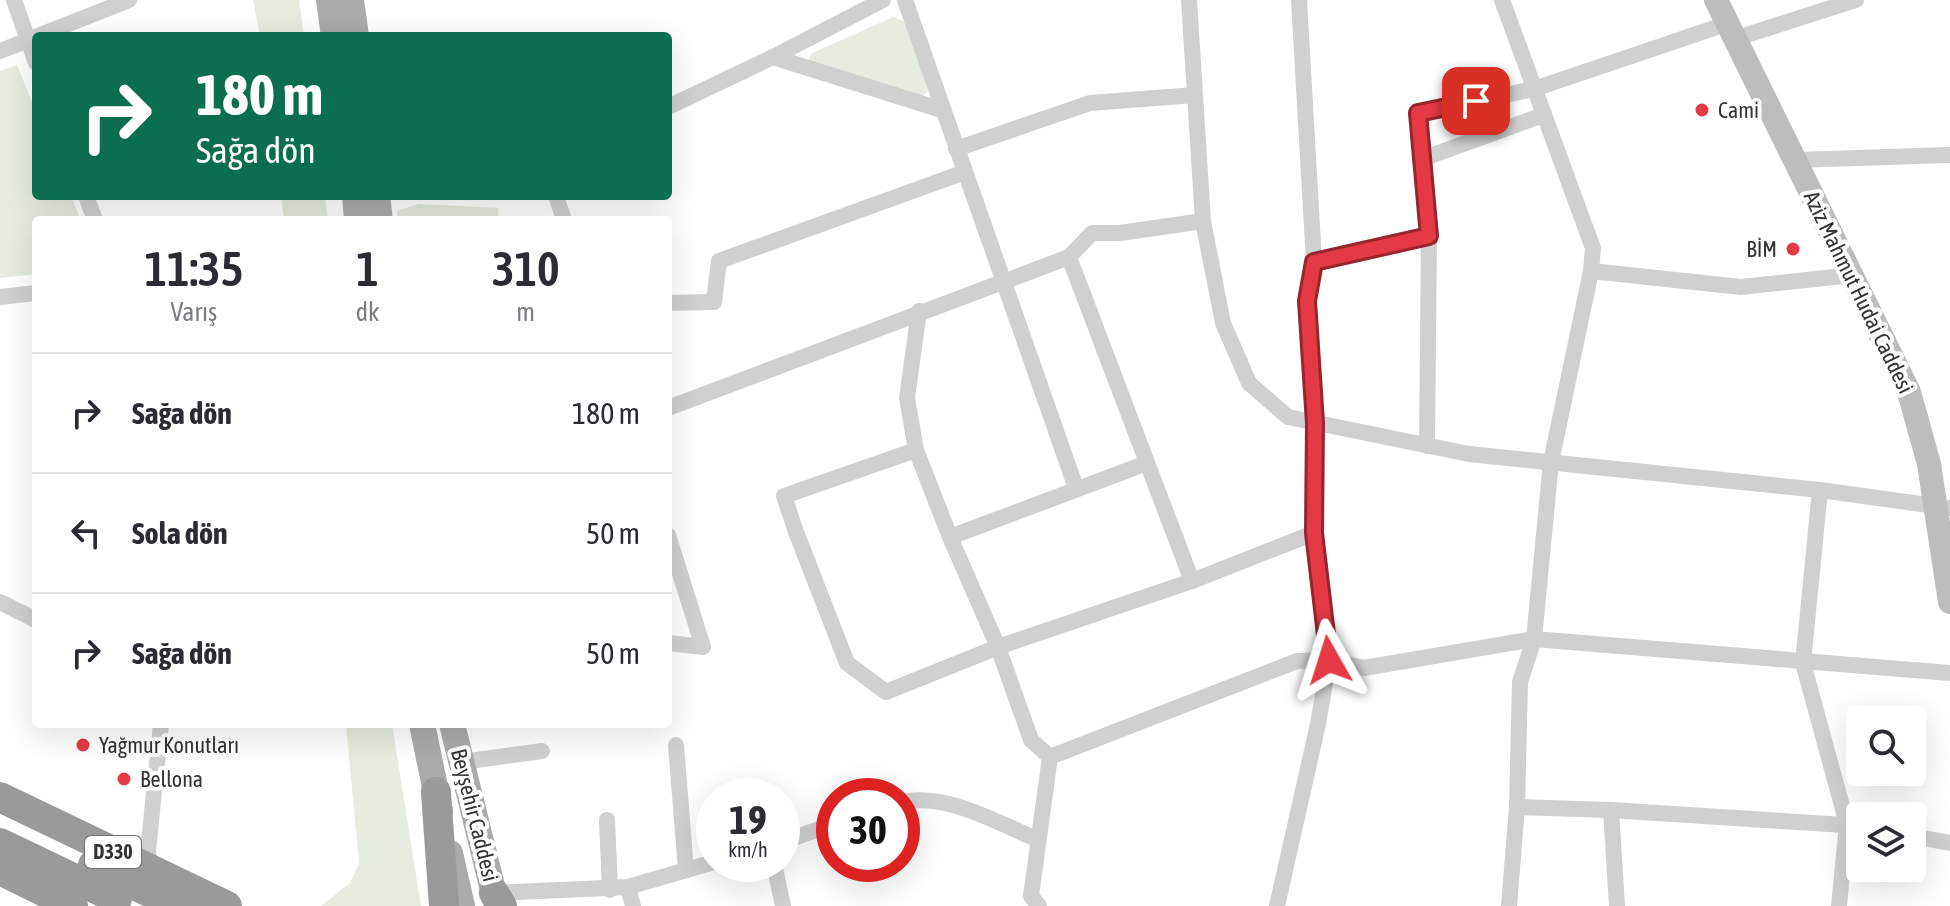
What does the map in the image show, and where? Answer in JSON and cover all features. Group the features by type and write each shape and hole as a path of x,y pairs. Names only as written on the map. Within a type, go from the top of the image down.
{"highway":[{"path":"436,792 444,906"},
{"name":"D330","path":"0,797 227,906"},
{"path":"0,820 178,906"},
{"path":"0,843 132,906"},
{"path":"0,870 73,906"}],"main road":[{"path":"329,0 333,32"},
{"path":"351,0 355,32"},
{"name":"Beyşehir Caddesi","path":"423,728 462,906"},
{"name":"Beyşehir Caddesi","path":"460,739 498,902"}],"street":[{"path":"14,0 32,34"},
{"path":"49,32 129,0"},
{"path":"672,105 883,0"},
{"path":"905,0 1076,488"},
{"path":"1189,0 1203,221 1223,323 1249,383 1288,417 1469,454 1820,490 1944,507"},
{"path":"1277,906 1318,724 1329,660 1314,533 1315,423 1307,301 1314,262 1299,0"},
{"path":"1502,0 1593,248 1591,271 1551,462 1534,639 1520,682 1517,807 1509,906"},
{"name":"Aziz Mahmut Hudai Caddesi","path":"1716,0 1909,392 1944,507 1950,602"},
{"path":"1427,446 1429,236 1418,113 1534,89 1733,30 1856,0"},
{"path":"0,51 32,39"},
{"path":"773,57 942,110"},
{"path":"956,149 1090,103 1195,95"},
{"path":"1422,159 1543,115"},
{"path":"1795,160 1950,155"},
{"path":"672,303 714,302 719,261 965,172"},
{"path":"672,406 1069,257 1092,233 1120,233 1203,221"},
{"path":"1314,262 1429,236"},
{"path":"1069,257 1192,581"},
{"path":"1591,271 1741,287 1853,275"},
{"path":"0,297 32,293"},
{"path":"919,311 907,398 916,450 998,647 1031,740 1050,757"},
{"path":"916,450 784,496 847,663 886,692 998,647 1192,581 1314,533"},
{"path":"950,537 1147,463"},
{"path":"1820,490 1803,663 1846,802"},
{"path":"672,548 703,647 672,643"},
{"path":"0,602 32,618"},
{"path":"1050,757 1297,661 1329,660 1364,668 1534,639 1950,673"},
{"path":"150,869 148,851 161,728"},
{"path":"460,739 542,751"},
{"path":"676,745 686,870"},
{"path":"1039,906 1031,896 1050,757"},
{"path":"920,799 944,802 1037,839"},
{"path":"1517,807 1846,825"},
{"path":"1611,810 1617,906"},
{"path":"607,820 610,890"},
{"path":"1926,839 1950,843"},
{"path":"1839,906 1846,866"},
{"path":"498,902 628,887 696,867"},
{"path":"778,882 783,906"},
{"path":"628,887 633,906"}],"shaded area":[{"path":"253,0 299,0 303,32 259,32"},
{"path":"893,17 906,22 928,91 920,99 808,62 812,53"},
{"path":"17,65 32,102 32,200 73,200 79,216 32,216 32,274 0,278 0,71"},
{"path":"282,200 326,200 328,216 284,216"},
{"path":"419,204 498,208 499,216 397,216 397,211"},
{"path":"346,728 393,728 421,906 321,906 350,883 359,863"}],"place":[{"name":"Cami","path":"1702,110"},
{"name":"BİM","path":"1793,249"},
{"name":"Yağmur Konutları","path":"83,745"},
{"name":"Bellona","path":"124,779"}],"route":[{"path":"1329,660 1314,533 1315,423 1307,301 1314,262 1429,236 1418,113 1476,101"}]}
